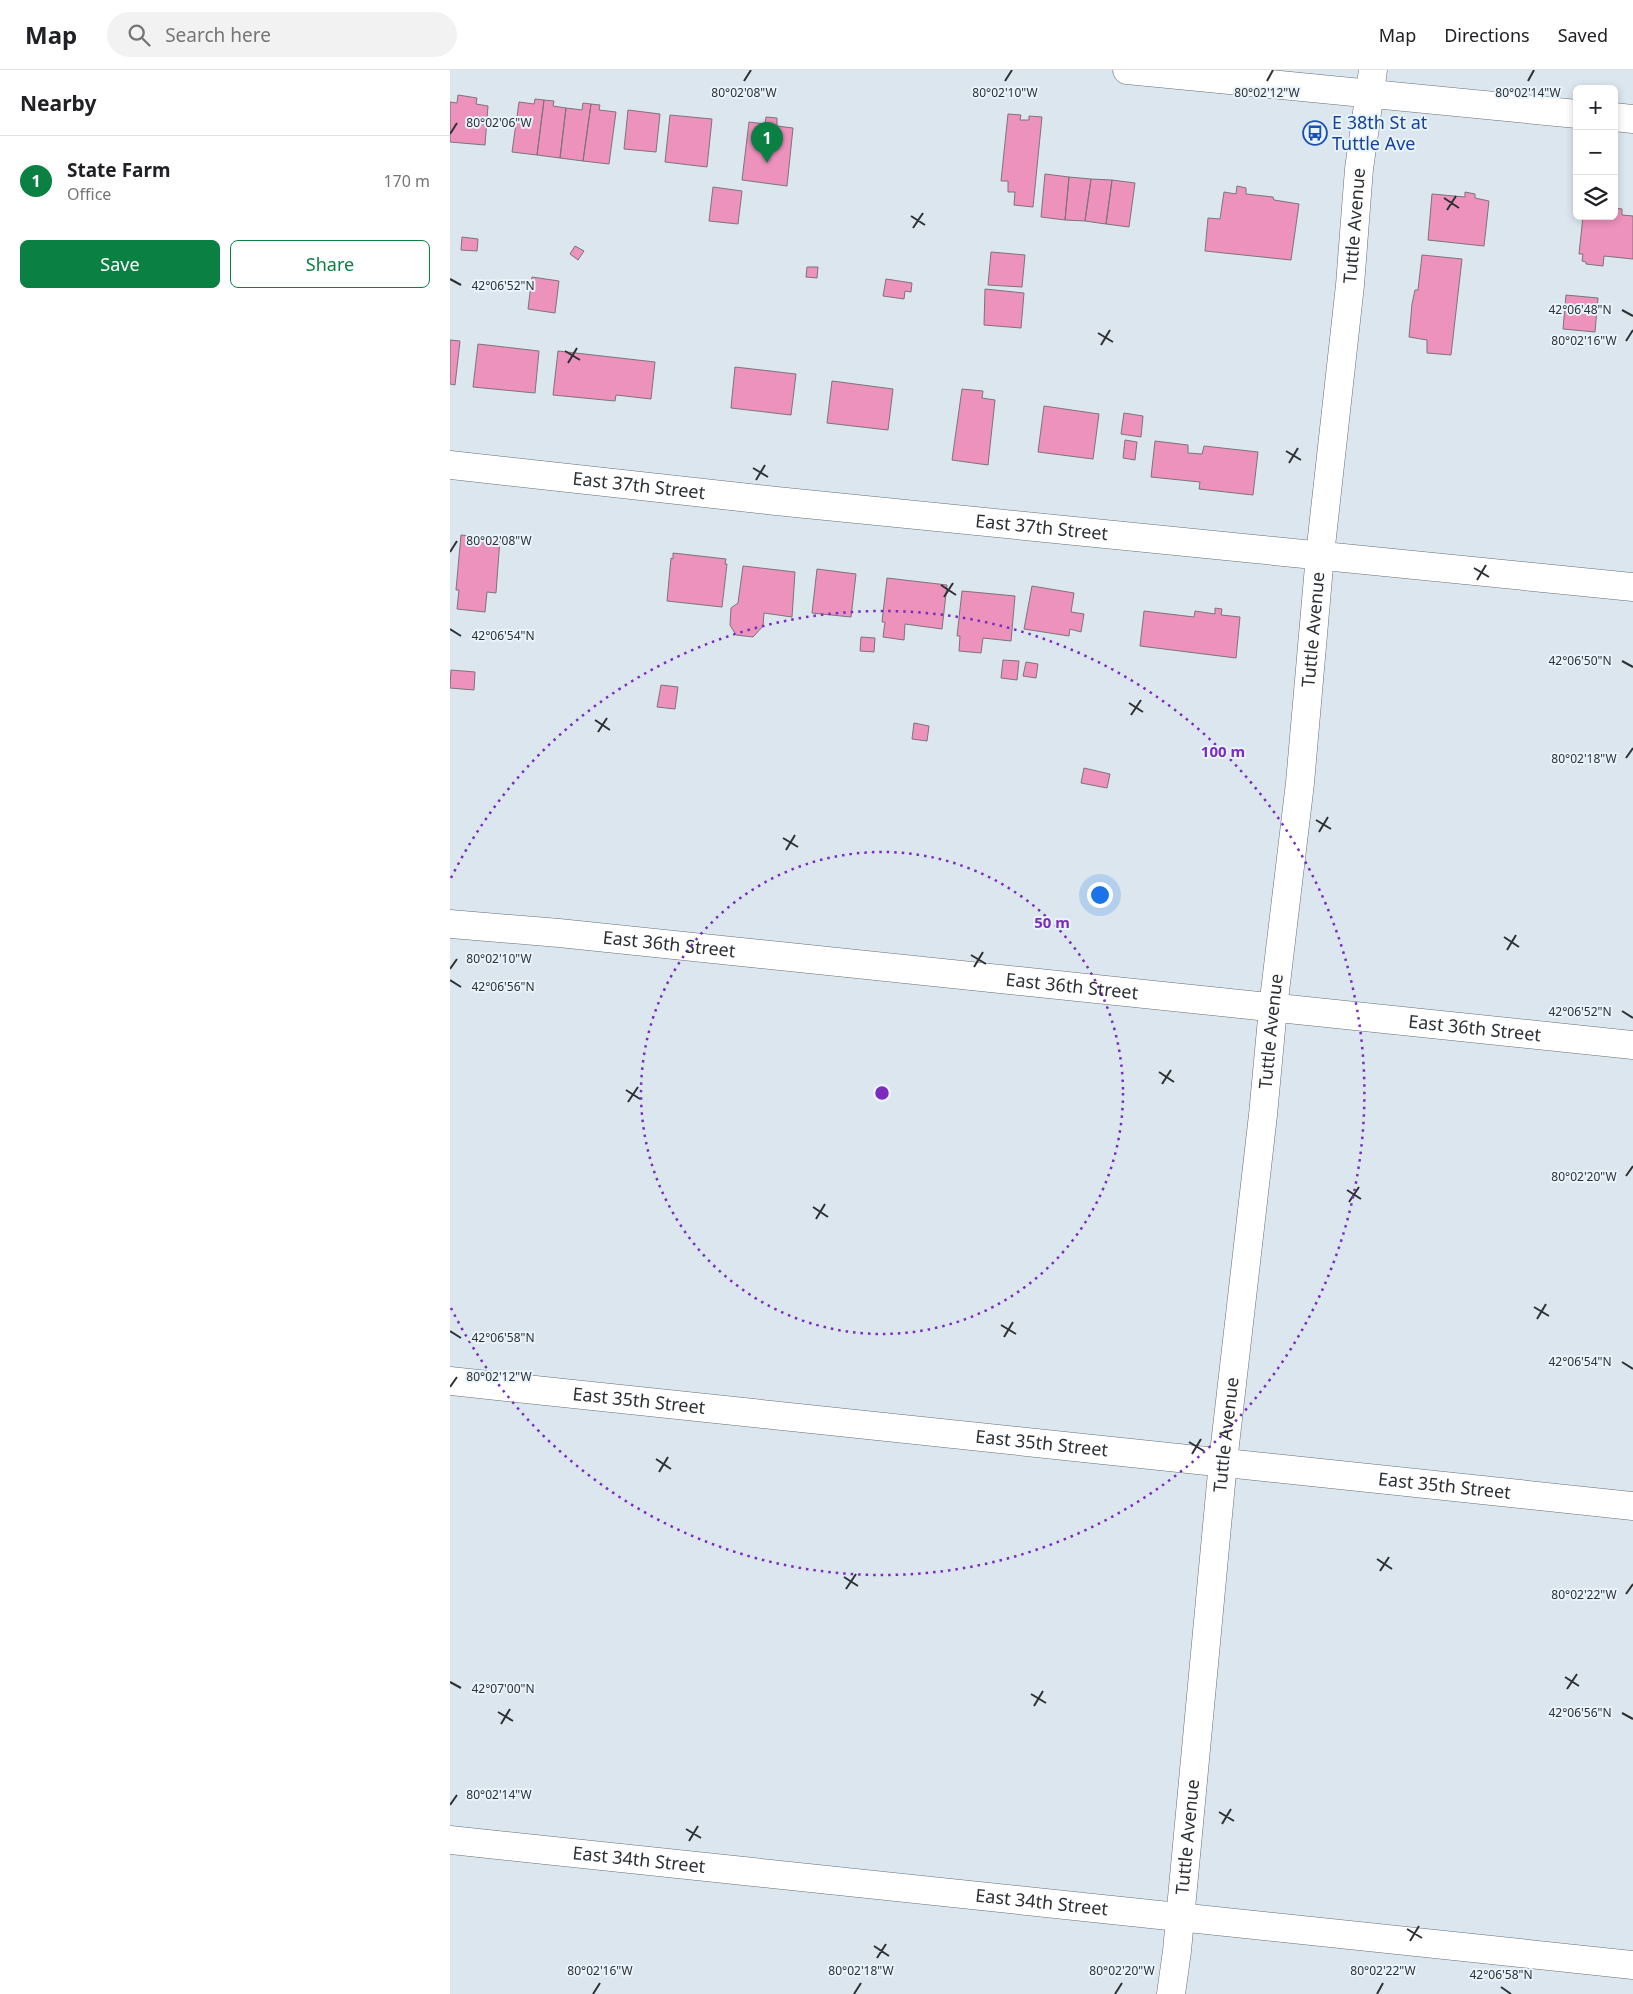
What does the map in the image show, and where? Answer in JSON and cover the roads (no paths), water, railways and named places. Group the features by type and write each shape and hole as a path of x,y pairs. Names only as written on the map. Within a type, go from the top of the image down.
{"street":[{"path":"1127,70 1371,82 1573,113"},
{"name":"Tuttle Avenue","path":"1170,1994 1177,1951 1223,1462 1300,783 1320,555 1350,285 1359,169 1371,82"},
{"path":"1618,117 1633,119"},
{"name":"East 37th Street","path":"450,465 776,501 1633,587"},
{"name":"East 36th Street","path":"450,924 559,933 1633,1045"},
{"name":"East 35th Street","path":"450,1381 1633,1506"},
{"name":"East 34th Street","path":"450,1840 1179,1916 1633,1966"}],"place":[{"name":"E 38th St at Tuttle Ave","path":"1315,133"},
{"name":"State Farm","path":"767,163"}]}
